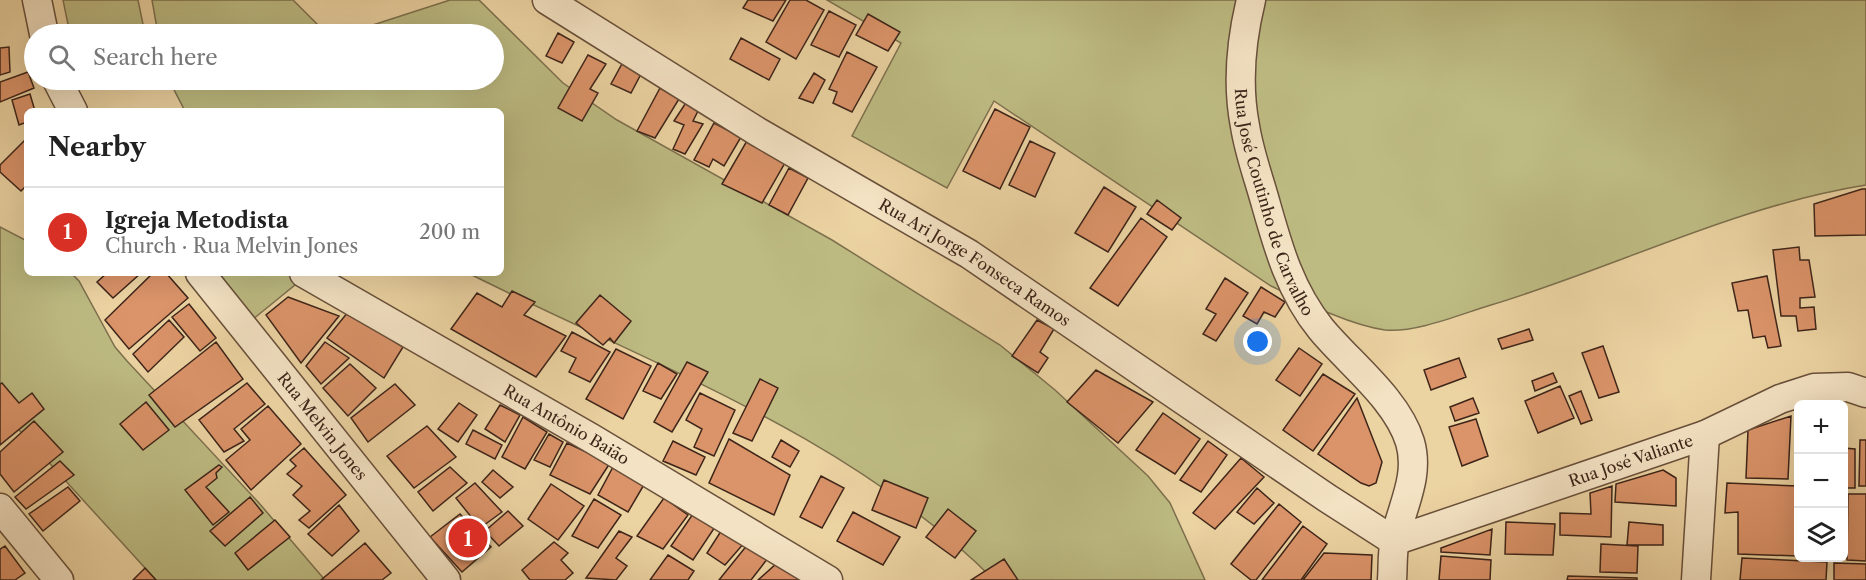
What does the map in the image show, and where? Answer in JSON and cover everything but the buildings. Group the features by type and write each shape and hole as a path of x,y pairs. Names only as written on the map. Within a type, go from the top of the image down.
{"street":[{"path":"37,0 42,24"},
{"name":"Rua Ari Jorge Fonseca Ramos","path":"547,0 758,132 969,254 1327,498 1394,541"},
{"name":"Rua José Coutinho de Carvalho","path":"1251,0 1244,35 1241,95 1244,126 1272,231 1300,301 1354,367 1369,379 1395,411 1410,441 1414,468 1394,541 1392,580"},
{"path":"62,90 71,108"},
{"name":"Rua Melvin Jones","path":"202,276 446,580"},
{"name":"Rua Antônio Baião","path":"309,276 601,444 828,580"},
{"name":"Rua José Valiante","path":"1394,541 1705,435 1758,408 1814,388 1848,387 1866,393"},
{"path":"1696,580 1705,435"},
{"path":"0,508 58,580"}],"shaded area":[{"path":"63,0 138,0 143,24 68,24"},
{"path":"152,0 293,0 317,24 156,24"},
{"path":"450,0 479,0 503,24 376,24"},
{"path":"827,0 1866,0 1866,185 1770,207 1723,222 1538,290 1438,322 1410,329 1385,330 1342,318 1271,286 994,101 947,188 852,136 901,43"},
{"path":"504,25 563,83 617,120 832,240 1000,345 1055,390 1148,476 1170,503 1205,580 994,580 937,529 876,483 812,443 676,372 474,276 504,276 504,108 183,108 174,90 504,90"},
{"path":"0,227 24,239 24,276 74,276 79,281 115,347 259,503 325,580 156,580 0,409"},
{"path":"212,276 295,276 301,280 252,320"}],"place":[{"name":"Igreja Metodista","path":"468,538"}]}
